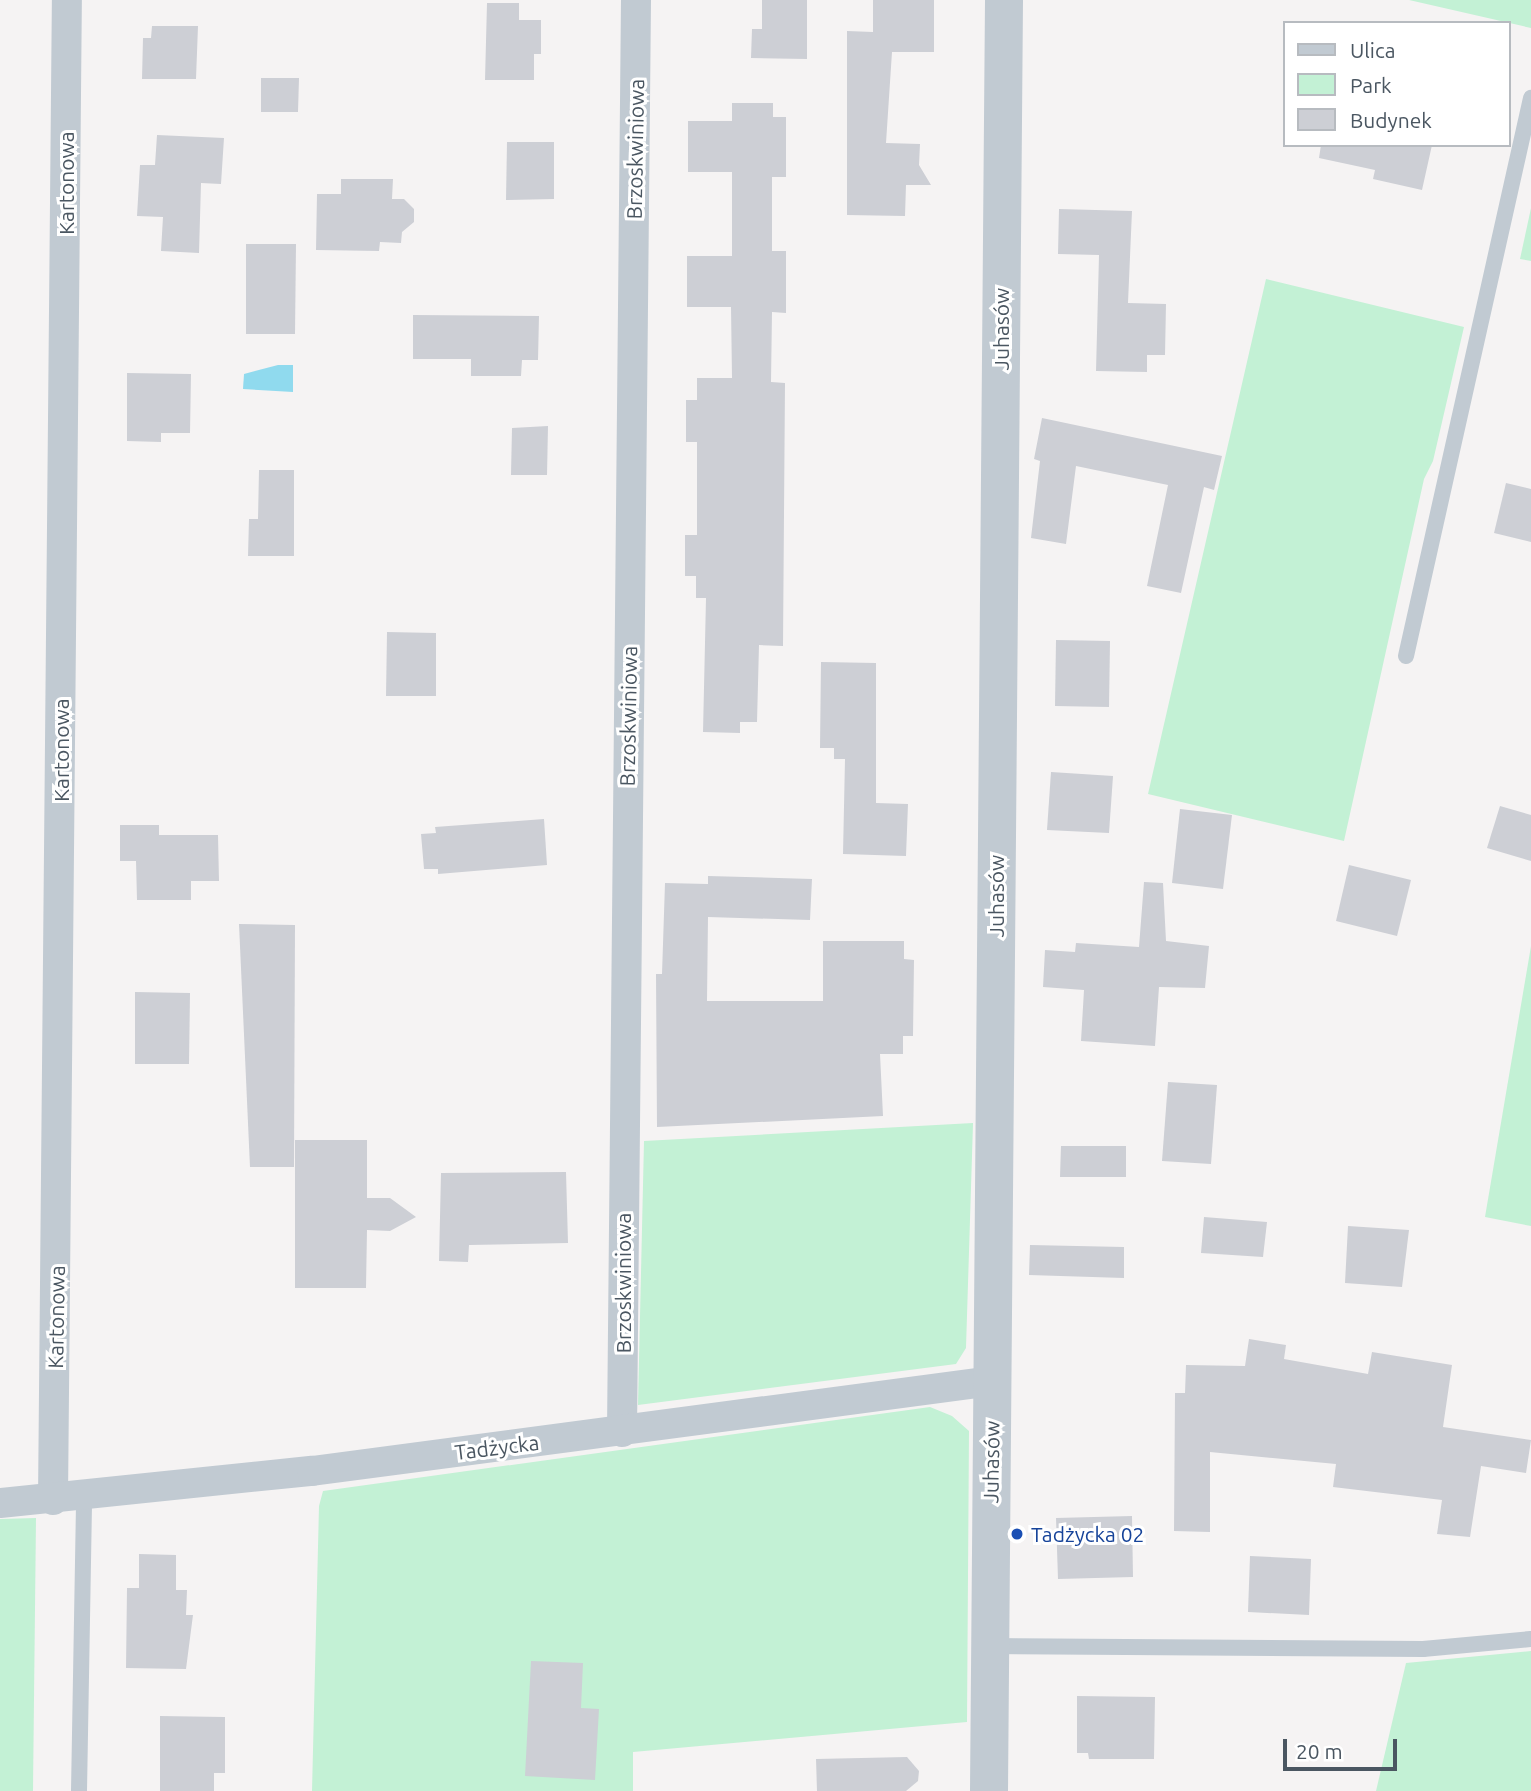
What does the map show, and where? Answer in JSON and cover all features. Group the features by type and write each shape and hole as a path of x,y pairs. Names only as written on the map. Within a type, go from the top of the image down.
{"street":[{"name":"Kartonowa","path":"53,1500 67,0"},
{"name":"Brzoskwiniowa","path":"622,1432 636,0"},
{"name":"Juhasów","path":"989,1791 1004,0"},
{"name":"Tadżycka","path":"0,1503 85,1497 622,1432 993,1381"}],"lane":[{"path":"1406,656 1531,98"},
{"path":"79,1791 85,1497"},
{"path":"989,1646 1423,1649 1531,1639"}],"green space":[{"path":"1409,0 1531,0 1531,28 1510,21"},
{"path":"1531,208 1531,261 1520,259"},
{"path":"1266,279 1464,327 1433,461 1424,479 1344,841 1148,794"},
{"path":"1531,946 1531,1226 1485,1217"},
{"path":"973,1123 966,1348 956,1364 638,1405 644,1141"},
{"path":"930,1407 952,1416 969,1431 967,1722 633,1752 633,1791 312,1791 319,1506 323,1491"},
{"path":"36,1518 33,1791 0,1791 0,1519"},
{"path":"1531,1651 1531,1791 1376,1791 1406,1663"}],"water":[{"path":"278,365 293,365 293,392 243,389 244,374"}],"building":[{"path":"762,0 807,0 807,59 751,58 752,29 762,29"},
{"path":"873,0 934,0 934,52 892,52 886,143 920,144 919,165 931,185 906,185 905,216 847,215 847,31 873,32"},
{"path":"487,3 519,3 519,20 541,20 541,54 534,54 534,80 485,80"},
{"path":"152,26 198,26 196,79 142,79 143,38 151,38"},
{"path":"261,78 299,78 298,112 261,112"},
{"path":"732,103 773,103 773,117 786,117 786,177 772,177 772,251 786,251 786,313 772,312 771,382 785,383 783,646 759,645 757,722 740,722 740,733 703,732 706,598 696,598 696,576 685,576 685,535 697,535 697,442 686,442 686,400 697,400 697,378 732,378 731,307 687,307 687,256 732,256 732,172 688,172 688,121 732,121"},
{"path":"157,135 224,138 221,184 201,183 199,253 161,251 163,217 137,216 140,165 155,165"},
{"path":"507,142 554,142 554,199 506,200"},
{"path":"1321,147 1432,147 1422,190 1373,179 1375,170 1319,158"},
{"path":"341,179 393,179 392,199 404,199 414,209 414,222 402,232 401,243 380,242 379,251 316,250 317,194 341,194"},
{"path":"1059,209 1132,211 1128,303 1166,304 1165,355 1147,355 1147,372 1096,371 1099,255 1058,254"},
{"path":"246,244 296,244 295,334 246,334"},
{"path":"413,315 539,316 538,360 522,360 521,376 471,376 471,359 413,359"},
{"path":"127,373 191,374 190,433 161,433 161,442 127,441"},
{"path":"1042,418 1222,456 1214,490 1204,487 1181,593 1147,586 1168,485 1076,466 1066,544 1031,538 1040,461 1034,459"},
{"path":"548,426 547,475 511,475 512,428"},
{"path":"259,470 294,470 294,556 248,556 249,519 258,519"},
{"path":"1506,483 1531,489 1531,542 1494,533"},
{"path":"387,632 436,633 436,696 386,696"},
{"path":"1056,640 1110,641 1109,707 1055,706"},
{"path":"821,662 876,663 876,803 908,804 906,856 843,854 845,759 834,759 834,748 820,748"},
{"path":"1051,772 1113,776 1109,833 1047,830"},
{"path":"1500,806 1531,815 1531,861 1487,848"},
{"path":"1180,809 1232,815 1223,889 1172,883"},
{"path":"544,819 547,865 438,874 438,869 424,869 421,834 436,833 435,827"},
{"path":"120,825 159,825 159,835 218,835 219,881 191,881 191,900 137,900 136,861 120,861"},
{"path":"1349,865 1411,880 1397,936 1336,921"},
{"path":"708,876 812,879 810,920 708,917 707,1001 823,1001 823,941 904,941 904,959 914,960 913,1036 903,1036 903,1054 880,1054 883,1116 657,1127 656,974 662,974 665,883 708,884"},
{"path":"1144,882 1163,883 1166,941 1209,946 1205,988 1159,987 1155,1046 1081,1041 1084,990 1043,987 1045,950 1075,952 1076,943 1139,947"},
{"path":"239,924 295,925 294,1167 250,1167"},
{"path":"135,992 190,993 189,1064 135,1064"},
{"path":"1168,1082 1217,1085 1211,1164 1162,1161"},
{"path":"295,1140 367,1140 367,1198 390,1198 416,1217 390,1231 367,1230 366,1288 295,1288"},
{"path":"1061,1146 1126,1146 1126,1177 1060,1177"},
{"path":"566,1172 568,1243 469,1245 468,1262 439,1261 441,1173"},
{"path":"1204,1217 1267,1222 1263,1257 1201,1253"},
{"path":"1348,1226 1409,1230 1402,1287 1345,1283"},
{"path":"1030,1245 1124,1247 1124,1278 1029,1275"},
{"path":"1249,1339 1286,1345 1284,1359 1368,1374 1372,1352 1452,1365 1443,1427 1531,1440 1526,1473 1481,1466 1470,1537 1437,1534 1442,1500 1333,1487 1336,1464 1210,1452 1210,1532 1174,1531 1175,1393 1185,1393 1186,1365 1245,1366"},
{"path":"1132,1516 1133,1577 1058,1579 1056,1518"},
{"path":"139,1554 176,1555 176,1590 187,1590 186,1615 193,1615 186,1669 126,1668 127,1588 139,1588"},
{"path":"1250,1556 1311,1559 1309,1615 1248,1612"},
{"path":"531,1661 583,1663 581,1708 599,1709 595,1780 525,1776"},
{"path":"1077,1696 1155,1697 1154,1759 1089,1759 1088,1753 1077,1753"},
{"path":"160,1716 225,1717 225,1773 214,1773 214,1791 160,1791"},
{"path":"907,1757 919,1771 918,1781 906,1791 817,1791 816,1759"}],"place":[{"name":"Tadżycka 02","path":"1017,1534"}]}
